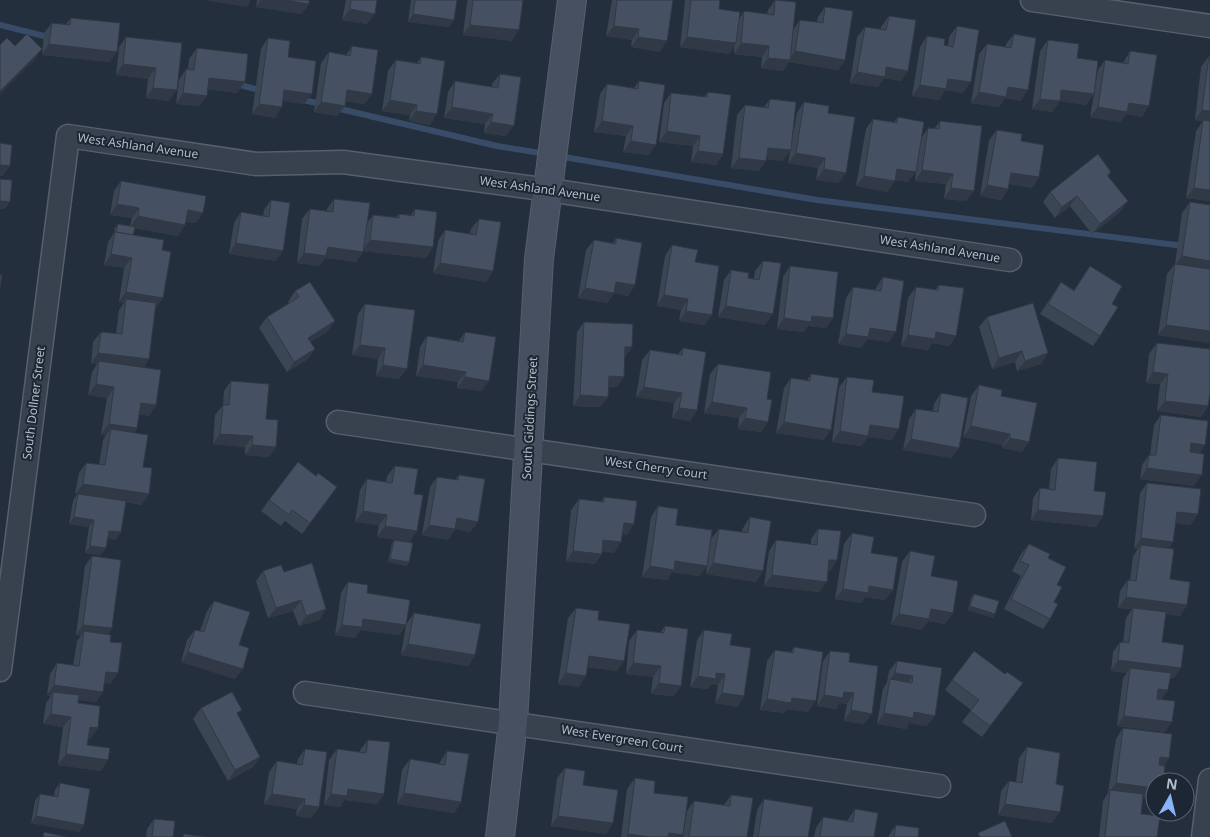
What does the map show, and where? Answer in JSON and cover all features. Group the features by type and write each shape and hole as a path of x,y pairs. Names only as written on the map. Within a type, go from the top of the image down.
{"street":[{"name":"South Giddings Street","path":"500,837 513,722 539,259 572,0"},
{"path":"1032,0 1210,26"},
{"name":"West Ashland Avenue","path":"68,136 256,164 343,162 549,190 1010,260"},
{"name":"South Dollner Street","path":"0,670 68,136"},
{"name":"West Cherry Court","path":"338,422 974,515"},
{"name":"West Evergreen Court","path":"304,692 939,786"},
{"path":"1203,837 1210,780"}],"building":[{"path":"284,0 309,0 309,4"},
{"path":"351,0 377,0 375,14 350,9"},
{"path":"415,0 457,0 454,20 413,14"},
{"path":"473,0 523,0 519,30 470,25"},
{"path":"617,0 673,0 667,41 638,37 639,29 614,26"},
{"path":"691,0 720,0 719,9 740,12 736,43 687,37"},
{"path":"775,0 796,2 790,60 768,58 769,46 741,43 744,11 774,15"},
{"path":"825,7 853,11 845,60 795,51 800,20 823,23"},
{"path":"889,16 916,20 908,71 886,67 885,77 857,72 865,27 886,30"},
{"path":"71,18 120,23 117,52 49,44 52,23 70,25"},
{"path":"957,26 979,30 971,82 948,79 946,89 920,85 927,36 945,39 944,45 953,47"},
{"path":"27,34 42,49 0,91 0,45 7,38 15,46"},
{"path":"1014,34 1036,38 1028,90 1008,87 1006,97 979,92 987,44 1011,48"},
{"path":"126,37 182,43 177,90 153,88 156,68 123,64"},
{"path":"268,38 290,41 288,57 316,61 312,94 284,90 282,107 259,104"},
{"path":"1048,40 1079,44 1077,58 1098,61 1094,94 1061,90 1060,101 1040,99"},
{"path":"352,46 378,50 372,94 347,90 345,106 321,102 329,52 350,56"},
{"path":"197,48 248,54 245,82 209,78 207,96 183,93 186,69 194,70"},
{"path":"1130,51 1157,55 1149,106 1129,103 1127,112 1098,107 1105,60 1128,64"},
{"path":"421,57 445,61 437,114 416,111 417,105 390,100 396,60 420,64"},
{"path":"1210,57 1210,111 1202,110"},
{"path":"500,74 521,77 514,126 491,122 493,114 452,107 455,81 498,88"},
{"path":"639,81 665,85 656,145 631,141 633,126 602,121 607,84 638,89"},
{"path":"708,92 731,95 723,154 698,151 700,136 667,131 671,93 707,97"},
{"path":"770,99 796,102 791,150 768,148 766,161 739,158 745,105 768,108"},
{"path":"804,102 829,106 828,113 855,117 846,173 824,169 825,158 796,153"},
{"path":"898,117 924,122 916,172 897,169 895,181 864,176 873,119 897,123"},
{"path":"1203,120 1210,121 1210,190 1194,188"},
{"path":"940,121 982,126 974,191 951,188 953,174 922,170 928,128 939,129"},
{"path":"997,130 1022,134 1021,141 1044,145 1039,177 1011,173 1008,189 987,185"},
{"path":"0,143 12,145 10,166 0,165"},
{"path":"1098,154 1111,172 1107,175 1128,201 1100,224 1077,196 1062,207 1050,192"},
{"path":"0,179 12,180 10,202 0,201"},
{"path":"121,181 206,196 203,213 188,210 185,225 138,216 139,208 117,204"},
{"path":"334,199 370,203 363,252 328,247 326,256 304,253 310,209 333,212"},
{"path":"271,200 290,203 283,251 236,243 241,212 269,217"},
{"path":"1190,202 1210,205 1210,261 1182,256"},
{"path":"415,209 437,212 433,247 370,240 373,215 399,218 399,214 414,216"},
{"path":"479,219 501,222 493,271 440,263 445,230 476,235"},
{"path":"118,224 135,227 133,235 116,232"},
{"path":"115,232 164,240 162,250 171,252 163,298 126,292 132,258 111,254"},
{"path":"616,238 642,243 635,285 616,282 614,293 585,288 594,240 616,244"},
{"path":"672,245 698,250 695,262 719,266 712,315 686,311 688,299 664,295"},
{"path":"763,261 781,263 773,314 726,306 731,270 749,273 748,278 759,280"},
{"path":"1175,264 1210,269 1210,331 1166,325"},
{"path":"790,266 838,272 833,318 812,316 811,322 784,318"},
{"path":"1090,266 1122,286 1112,304 1118,307 1100,336 1048,304 1061,282 1074,291"},
{"path":"883,277 904,281 896,332 870,328 868,337 846,334 853,287 881,291"},
{"path":"310,282 335,321 308,338 315,349 294,362 267,317 299,297 295,291"},
{"path":"939,285 964,288 956,336 936,332 935,339 908,335 916,287 938,290"},
{"path":"126,299 156,303 149,359 98,353 101,332 122,334"},
{"path":"1033,303 1048,353 1025,361 1022,351 999,358 987,317"},
{"path":"365,304 415,310 407,369 383,365 385,348 360,345"},
{"path":"584,322 633,324 632,347 625,347 624,377 609,376 608,397 580,395"},
{"path":"465,332 496,337 489,381 465,377 466,372 423,365 427,336 463,342"},
{"path":"1157,343 1210,349 1210,392 1208,406 1165,401 1168,374 1153,372"},
{"path":"683,348 706,352 697,410 679,408 682,393 644,387 650,350 682,355"},
{"path":"99,361 161,370 156,405 141,403 137,428 109,424 114,387 96,384"},
{"path":"718,364 771,372 767,399 772,400 768,422 745,418 747,408 712,402"},
{"path":"811,374 839,378 831,430 784,422 791,378 810,381"},
{"path":"847,377 874,380 872,392 904,396 899,429 870,425 868,436 840,431"},
{"path":"231,381 269,384 266,419 278,420 276,447 252,445 253,436 220,434 223,405 229,405"},
{"path":"979,385 1002,390 1001,396 1037,403 1029,442 1010,438 1010,434 971,426"},
{"path":"941,393 968,398 959,448 911,439 916,409 938,412"},
{"path":"1161,415 1208,421 1205,445 1191,443 1190,452 1204,454 1202,475 1147,468 1149,455 1156,455"},
{"path":"111,429 148,435 143,467 152,468 149,494 83,484 86,463 105,465"},
{"path":"1058,458 1097,462 1094,491 1106,492 1103,516 1038,510 1040,488 1055,490"},
{"path":"298,462 316,476 318,473 337,487 310,523 292,510 289,515 269,500"},
{"path":"395,466 418,469 414,494 423,495 417,531 385,526 387,515 363,511 367,479 392,483"},
{"path":"459,475 485,479 478,522 457,518 455,529 429,525 437,477 458,480"},
{"path":"1147,483 1201,489 1198,514 1177,512 1173,542 1141,538"},
{"path":"78,494 126,501 121,532 109,531 106,548 90,546 94,520 74,517"},
{"path":"604,497 637,501 634,524 624,523 621,542 603,540 602,554 573,551 579,499 604,502"},
{"path":"658,506 678,509 676,525 712,530 707,566 675,561 674,570 650,566"},
{"path":"750,517 771,521 763,571 713,563 719,529 748,533"},
{"path":"818,529 841,531 837,560 829,560 827,582 772,575 776,540 817,545"},
{"path":"852,533 874,537 871,553 898,557 893,590 869,586 868,593 843,589"},
{"path":"394,540 413,543 409,562 390,559"},
{"path":"1029,544 1050,554 1048,558 1066,567 1057,585 1062,587 1054,602 1058,604 1050,619 1011,599 1029,565 1020,561"},
{"path":"1141,545 1174,549 1170,579 1190,582 1187,605 1126,597 1128,580 1136,581"},
{"path":"910,551 935,556 931,576 958,581 953,613 931,609 929,619 899,614"},
{"path":"92,556 121,560 112,628 83,625"},
{"path":"312,563 326,609 306,616 301,600 276,608 263,571 281,565 284,572"},
{"path":"348,582 368,585 367,593 410,600 406,625 363,619 362,627 342,625"},
{"path":"974,594 999,601 995,614 970,606"},
{"path":"214,601 250,612 239,645 249,648 243,669 188,652 195,630 204,632"},
{"path":"576,608 599,611 598,620 630,624 624,661 589,656 586,676 566,673"},
{"path":"1133,608 1166,612 1162,642 1184,645 1181,668 1118,660 1120,642 1129,643"},
{"path":"414,613 481,624 475,655 408,644"},
{"path":"665,626 688,629 681,686 659,683 661,666 633,663 637,630 664,633"},
{"path":"704,630 732,634 730,645 751,648 744,696 722,693 725,674 716,673 716,679 698,676"},
{"path":"84,631 111,635 110,642 122,643 118,673 106,672 103,692 54,685 57,663 79,666"},
{"path":"794,647 823,652 816,701 792,698 791,703 767,699 775,650 793,653"},
{"path":"830,651 850,653 849,662 878,666 872,714 851,710 854,693 844,692 843,698 824,695"},
{"path":"974,651 1005,674 1007,672 1023,683 990,726 970,711 979,700 952,680"},
{"path":"897,661 942,668 935,716 914,712 913,718 884,713 890,679 912,683 913,676 895,673"},
{"path":"1130,668 1171,673 1168,690 1158,689 1157,699 1175,701 1172,722 1124,716"},
{"path":"53,692 79,695 78,703 100,706 98,728 90,727 87,745 110,748 108,760 66,754 71,717 51,714"},
{"path":"232,692 242,710 237,713 260,757 235,770 201,708"},
{"path":"1123,728 1172,734 1169,758 1160,757 1159,765 1165,766 1164,772 1145,772 1145,787 1116,783"},
{"path":"368,740 390,742 384,794 348,789 347,796 331,794 337,749 366,753"},
{"path":"1027,747 1060,753 1056,784 1064,786 1060,812 1005,804 1009,781 1022,783"},
{"path":"305,749 327,752 319,807 304,805 305,799 272,794 277,761 302,765"},
{"path":"447,751 469,754 461,802 404,793 410,759 445,765"},
{"path":"565,768 585,771 583,785 618,790 613,823 558,816"},
{"path":"635,778 655,781 654,793 688,797 683,835 669,833 668,837 650,837 628,834"},
{"path":"60,783 90,789 84,825 36,816 40,794 58,797"},
{"path":"1110,790 1143,794 1141,814 1145,814 1145,822 1159,822 1157,837 1105,837"},
{"path":"731,795 753,798 747,837 689,837 694,801 730,806"},
{"path":"764,799 813,807 808,837 758,837"},
{"path":"855,809 878,813 874,837 820,837 823,817 853,822"},
{"path":"154,819 175,821 173,837 152,837"},
{"path":"1005,821 1012,837 980,837 978,833"},
{"path":"896,825 919,828 918,837 894,837"},
{"path":"44,832 67,837 43,837"},
{"path":"184,834 206,837 183,837"}],"waterway":[{"path":"0,25 52,38"},
{"path":"236,84 263,91"},
{"path":"299,99 321,104"},
{"path":"336,108 497,146 546,154"},
{"path":"558,156 817,200 1184,246"}]}
